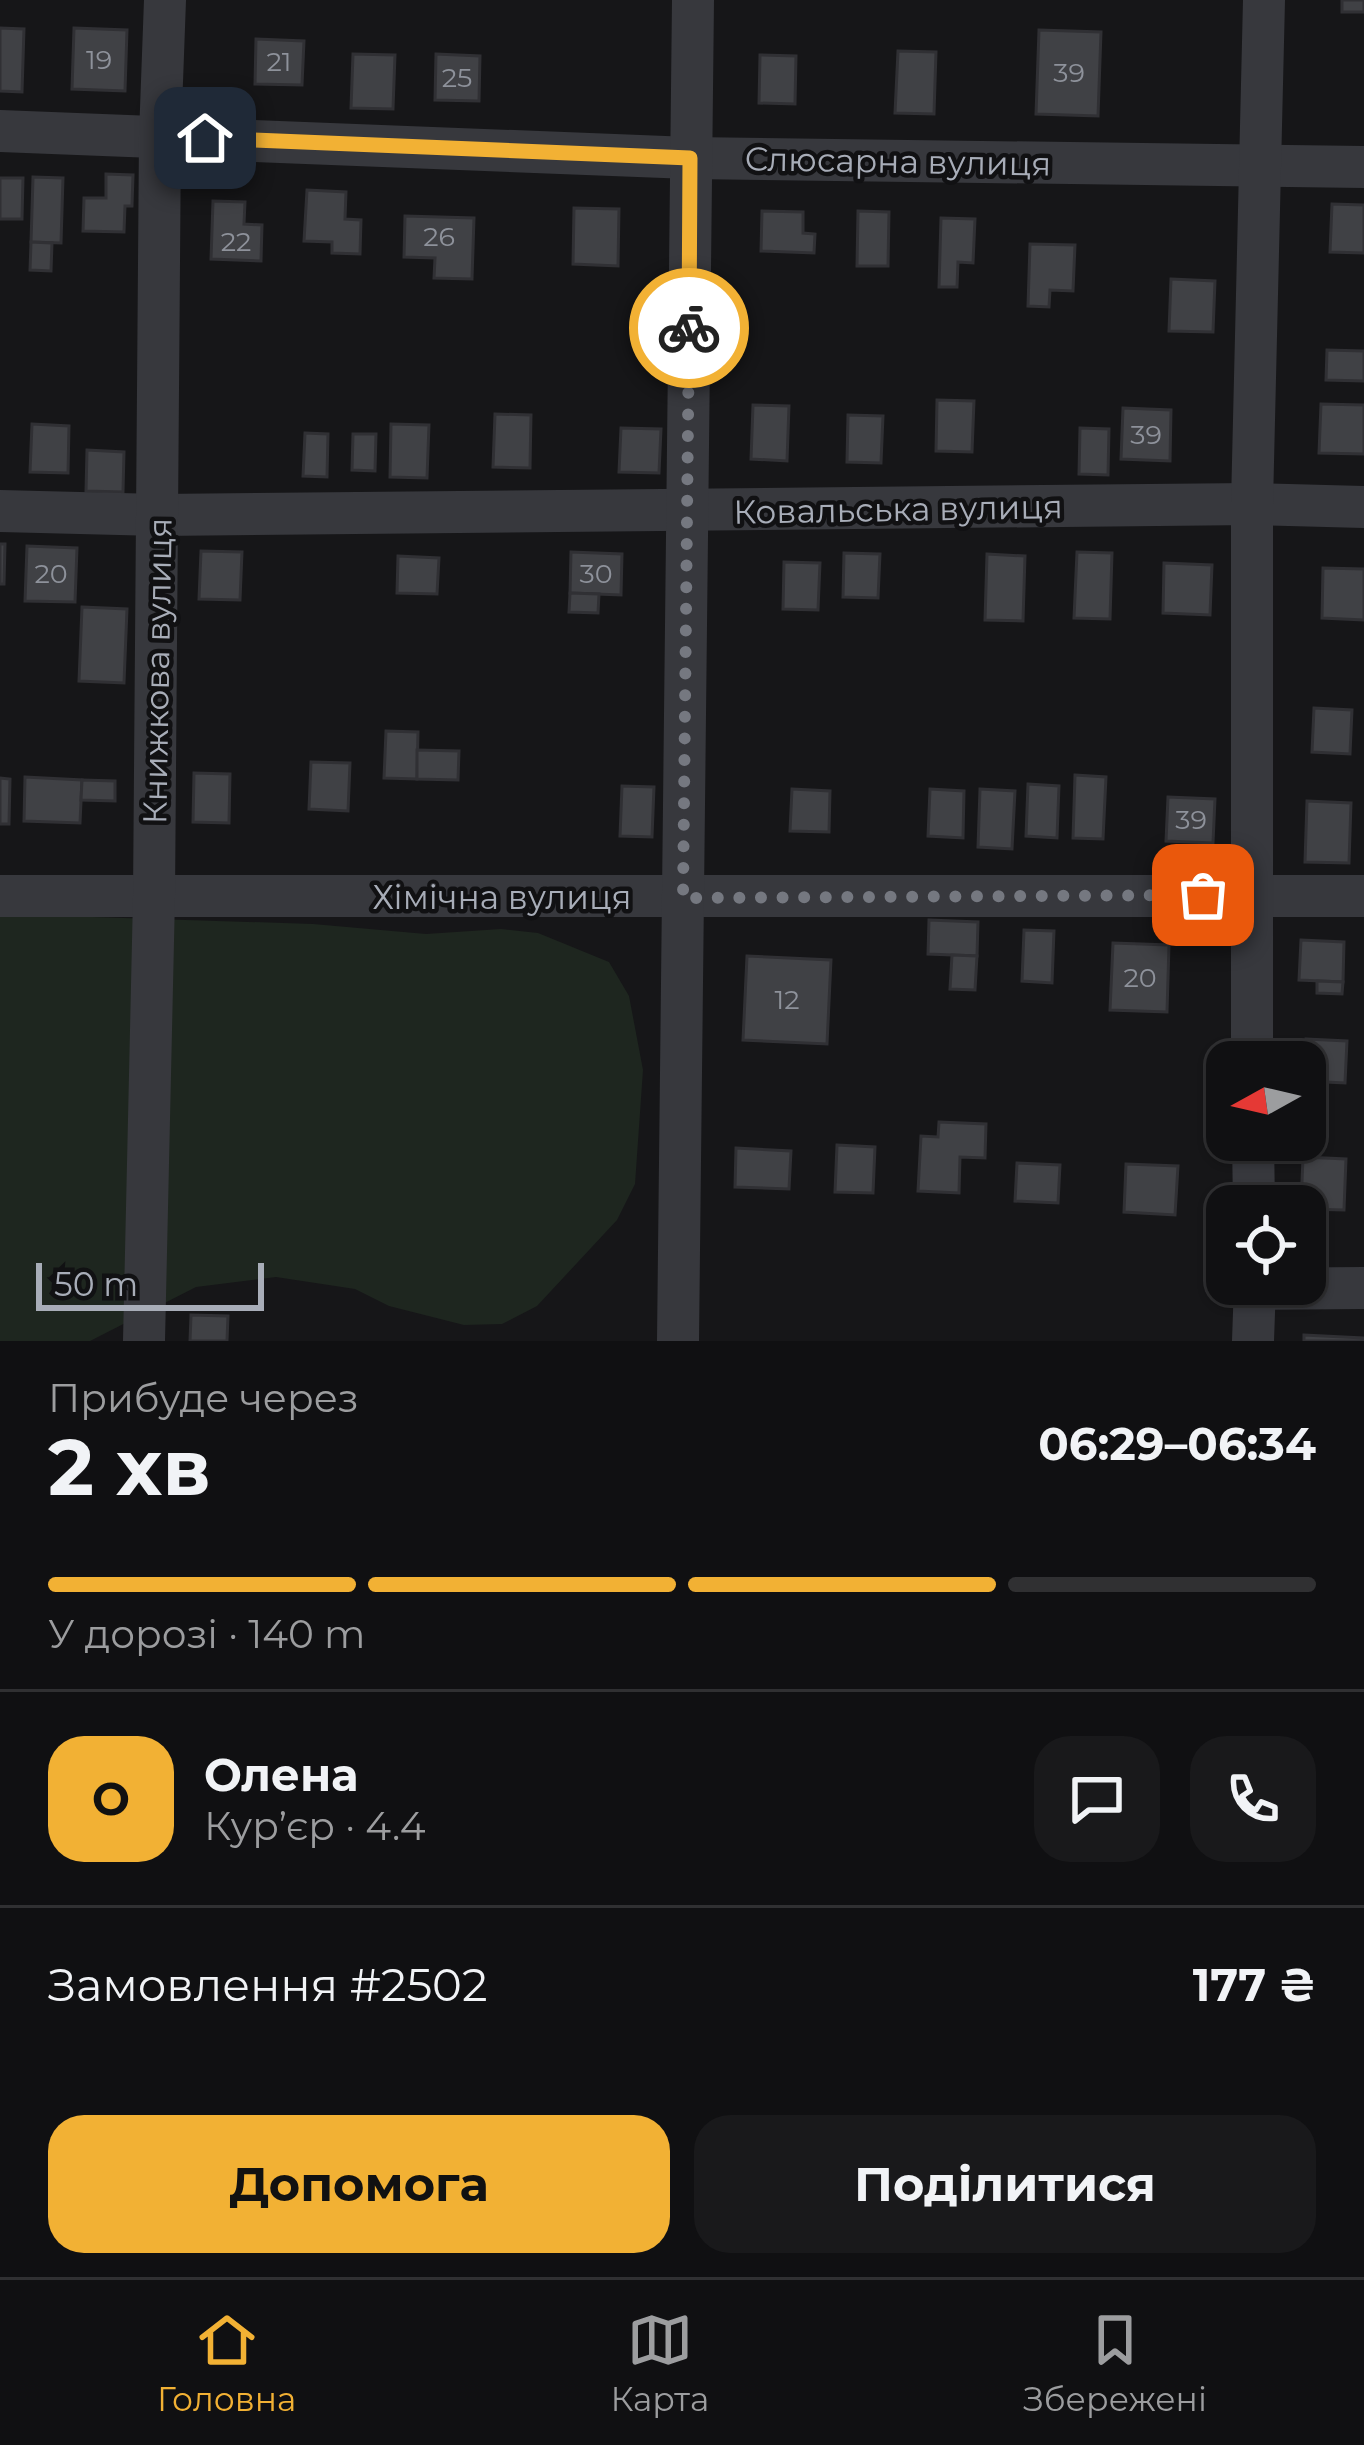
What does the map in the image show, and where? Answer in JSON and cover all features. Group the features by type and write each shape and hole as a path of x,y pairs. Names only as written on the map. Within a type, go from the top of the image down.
{"street":[{"name":"Книжкова вулиця","path":"144,1341 165,0"},
{"path":"678,1341 693,0"},
{"path":"1252,1041 1252,504 1264,0"},
{"name":"Слюсарна вулиця","path":"0,131 690,158 1364,166"},
{"name":"Ковальська вулиця","path":"0,511 159,515 1252,504 1364,507"},
{"name":"Хімічна вулиця","path":"0,896 1364,896"},
{"path":"1326,1288 1364,1288"},
{"path":"1253,1341 1254,1305"}],"shaded area":[{"path":"0,914 313,924 426,934 501,929 538,933 609,962 629,996 643,1070 635,1184 617,1220 537,1306 502,1324 464,1325 389,1306 355,1289 276,1277 196,1287 90,1341 0,1341"}],"building":[{"path":"1342,0 1364,0 1364,12 1342,12"},
{"path":"0,28 24,29 22,92 0,91"},
{"path":"74,28 127,30 125,91 72,89"},
{"path":"1039,30 1101,32 1098,116 1036,114"},
{"path":"256,39 304,41 302,85 255,84"},
{"path":"898,51 936,52 934,114 895,113"},
{"path":"353,54 395,55 393,109 351,108"},
{"path":"436,54 480,56 479,101 435,100"},
{"path":"760,55 796,56 795,104 759,103"},
{"path":"106,174 133,175 132,206 125,206 124,232 83,231 84,198 106,198"},
{"path":"33,177 63,178 61,243 31,242"},
{"path":"0,178 23,178 22,219 0,219"},
{"path":"307,190 346,192 345,219 361,220 360,254 332,253 332,242 304,241"},
{"path":"213,201 245,202 244,224 262,225 261,261 211,259"},
{"path":"1332,204 1364,205 1364,253 1330,252"},
{"path":"574,208 619,209 618,266 573,264"},
{"path":"762,211 803,212 803,233 815,234 814,253 761,251"},
{"path":"858,211 889,212 888,266 857,266"},
{"path":"405,216 474,218 472,279 434,278 435,258 404,257"},
{"path":"941,218 975,219 973,263 958,262 957,287 939,287"},
{"path":"31,242 52,243 51,271 30,270"},
{"path":"1030,244 1075,245 1073,291 1050,290 1049,307 1028,306"},
{"path":"1171,279 1215,281 1213,332 1169,331"},
{"path":"1327,350 1364,351 1364,381 1326,380"},
{"path":"937,400 974,401 972,452 936,451"},
{"path":"1321,404 1364,405 1364,454 1319,453"},
{"path":"753,405 789,406 787,461 751,459"},
{"path":"1123,408 1171,410 1170,461 1121,459"},
{"path":"495,414 531,415 530,468 493,467"},
{"path":"848,415 883,416 881,463 847,462"},
{"path":"32,424 69,426 68,473 30,472"},
{"path":"391,424 429,425 427,478 390,477"},
{"path":"621,428 661,429 659,473 619,472"},
{"path":"1080,428 1109,429 1108,475 1079,474"},
{"path":"305,433 328,434 327,477 303,476"},
{"path":"353,434 376,434 375,471 352,470"},
{"path":"87,450 124,452 123,492 86,491"},
{"path":"0,544 5,544 4,584 0,584"},
{"path":"27,546 77,548 75,602 25,601"},
{"path":"201,551 242,552 240,600 199,599"},
{"path":"571,552 622,554 621,595 570,593"},
{"path":"1077,552 1112,553 1110,619 1074,618"},
{"path":"844,553 880,554 878,598 843,597"},
{"path":"987,554 1025,556 1023,621 985,620"},
{"path":"398,556 439,558 437,594 397,593"},
{"path":"784,562 820,563 818,610 783,609"},
{"path":"1164,563 1212,565 1210,615 1163,613"},
{"path":"1323,568 1364,569 1364,620 1322,618"},
{"path":"570,593 599,594 598,613 569,612"},
{"path":"82,607 127,609 124,683 79,681"},
{"path":"1314,708 1352,710 1350,754 1312,752"},
{"path":"386,731 418,732 417,779 384,778"},
{"path":"417,750 459,751 458,780 417,779"},
{"path":"311,762 350,763 348,811 309,809"},
{"path":"194,773 230,774 229,823 193,822"},
{"path":"1075,775 1106,777 1103,839 1073,838"},
{"path":"25,777 82,780 80,823 24,821"},
{"path":"0,778 10,779 9,824 0,824"},
{"path":"82,780 115,781 115,801 81,800"},
{"path":"1028,784 1059,786 1057,838 1026,836"},
{"path":"622,786 654,787 652,837 620,836"},
{"path":"792,789 830,791 829,832 790,831"},
{"path":"930,789 964,791 963,838 928,836"},
{"path":"980,789 1015,791 1012,849 978,847"},
{"path":"1168,797 1215,799 1213,843 1166,841"},
{"path":"1307,801 1351,803 1349,863 1305,862"},
{"path":"929,920 978,922 977,956 928,954"},
{"path":"1024,930 1054,931 1052,983 1022,981"},
{"path":"1301,940 1344,942 1343,982 1299,980"},
{"path":"1113,943 1169,945 1167,1012 1110,1010"},
{"path":"952,955 977,956 975,990 950,989"},
{"path":"747,956 831,960 827,1044 743,1040"},
{"path":"1317,981 1343,982 1342,994 1317,993"},
{"path":"1306,1039 1347,1041 1345,1083 1326,1082 1326,1041"},
{"path":"939,1122 986,1124 985,1158 960,1157 959,1193 918,1191 921,1136 938,1137"},
{"path":"837,1145 875,1147 873,1193 835,1192"},
{"path":"736,1148 791,1151 789,1189 735,1187"},
{"path":"1346,1159 1344,1210 1326,1210 1326,1185 1302,1185 1303,1161"},
{"path":"1017,1163 1060,1165 1058,1203 1015,1201"},
{"path":"1126,1164 1178,1166 1175,1215 1124,1212"},
{"path":"191,1315 228,1316 227,1341 190,1341"},
{"path":"1304,1335 1364,1338 1364,1341 1304,1341"}],"way so far":[{"path":"689,328 683,898 1203,895"}],"route":[{"path":"205,138 690,158 689,328"}]}
